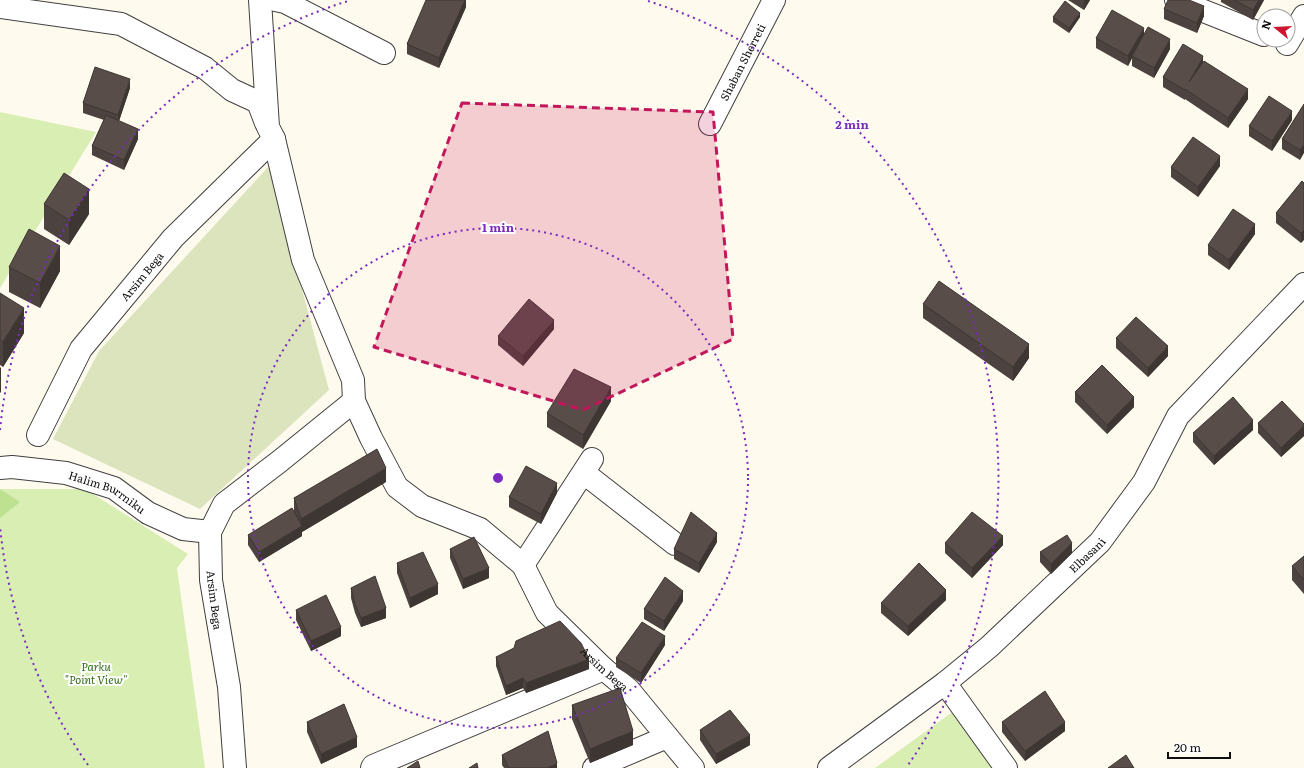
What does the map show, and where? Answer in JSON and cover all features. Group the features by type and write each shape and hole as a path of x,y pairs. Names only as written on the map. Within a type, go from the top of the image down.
{"street":[{"name":"Arsim Bega","path":"38,435 81,350 173,238 271,133 260,0"},
{"path":"275,0 285,2 384,52"},
{"name":"Shaban Sherreti","path":"710,124 774,0"},
{"path":"1176,0 1256,32"},
{"name":"Arsim Bega","path":"0,7 121,24 205,68 232,90 258,102 271,133 303,260 353,380 354,401 371,438 397,487 422,506 480,528 523,565 547,613 604,669 629,690 693,768"},
{"path":"1296,32 1304,16"},
{"name":"Elbasani","path":"829,768 945,683 989,647 1100,542 1144,482 1178,416 1301,294"},
{"name":"Arsim Bega","path":"234,768 229,687 211,580 210,532 224,504 354,401"},
{"path":"523,565 588,466 675,544"},
{"name":"Halim Burrniku","path":"0,468 12,467 66,473 114,488 148,513 183,528 210,532"},
{"path":"372,768 373,766 604,669"},
{"path":"945,683 1006,768"},
{"path":"594,768 667,737"}],"highlighted area":[{"path":"462,103 713,112 733,339 583,410 374,347"}],"green space":[{"path":"0,112 96,132 0,288"},
{"path":"269,166 329,390 200,509 53,439 99,351"},
{"name":"Parku \"Point View\"","path":"0,489 85,489 188,554 177,568 205,768 0,768"},
{"path":"0,489 20,502 0,518"},
{"path":"958,708 1001,768 875,768"}],"building":[{"path":"426,0 465,0 439,58 407,44"},
{"path":"1168,0 1189,0 1204,6 1197,23 1164,9"},
{"path":"1234,0 1259,0 1253,10"},
{"path":"1065,1 1080,13 1069,28 1053,17"},
{"path":"1112,10 1144,28 1128,56 1096,38"},
{"path":"1148,27 1170,39 1154,68 1132,56"},
{"path":"1183,44 1203,56 1189,82 1204,61 1248,89 1228,118 1185,89 1163,77"},
{"path":"95,67 130,79 118,115 83,103"},
{"path":"1269,96 1292,111 1272,141 1249,126"},
{"path":"1304,104 1304,144 1300,150 1282,139"},
{"path":"106,115 138,129 124,160 92,146"},
{"path":"1193,137 1220,156 1198,187 1171,167"},
{"path":"64,173 89,189 69,220 44,204"},
{"path":"1302,181 1304,183 1304,230 1301,233 1276,213"},
{"path":"1233,209 1255,224 1229,260 1208,245"},
{"path":"29,229 60,246 40,283 9,267"},
{"path":"939,281 1029,344 1013,367 923,304"},
{"path":"0,293 24,308 3,342 0,340"},
{"path":"529,299 554,320 523,356 498,336"},
{"path":"1136,317 1168,346 1148,368 1116,338"},
{"path":"1102,365 1134,397 1107,425 1075,392"},
{"path":"574,369 611,387 583,435 547,413"},
{"path":"1233,397 1253,420 1214,456 1193,433"},
{"path":"1282,401 1304,424 1304,426 1281,448 1258,423"},
{"path":"377,449 386,468 301,519 294,498"},
{"path":"526,466 557,483 541,514 509,497"},
{"path":"292,508 302,526 259,552 248,535"},
{"path":"691,512 717,533 699,563 674,549"},
{"path":"972,512 1003,536 972,568 945,543"},
{"path":"1067,535 1072,543 1051,564 1040,552"},
{"path":"474,537 489,568 463,579 450,549"},
{"path":"423,552 438,584 410,598 397,563"},
{"path":"1304,556 1304,580 1292,566"},
{"path":"919,563 946,590 908,626 881,603"},
{"path":"375,576 386,608 361,618 355,604 351,588"},
{"path":"665,577 683,591 664,621 644,609"},
{"path":"326,595 341,627 311,641 296,610"},
{"path":"560,621 581,643 589,659 526,683 523,678 506,686 496,657 514,648 516,641"},
{"path":"642,622 665,636 641,673 616,658"},
{"path":"620,688 633,731 590,749 572,705"},
{"path":"1045,691 1065,722 1025,751 1002,722"},
{"path":"344,704 357,737 321,754 307,722"},
{"path":"730,710 750,735 716,754 700,730"},
{"path":"548,731 557,763 547,768 509,768 502,755"},
{"path":"1126,755 1134,768 1108,768"},
{"path":"418,761 420,768 407,768"},
{"path":"477,763 478,768 469,768"}]}
